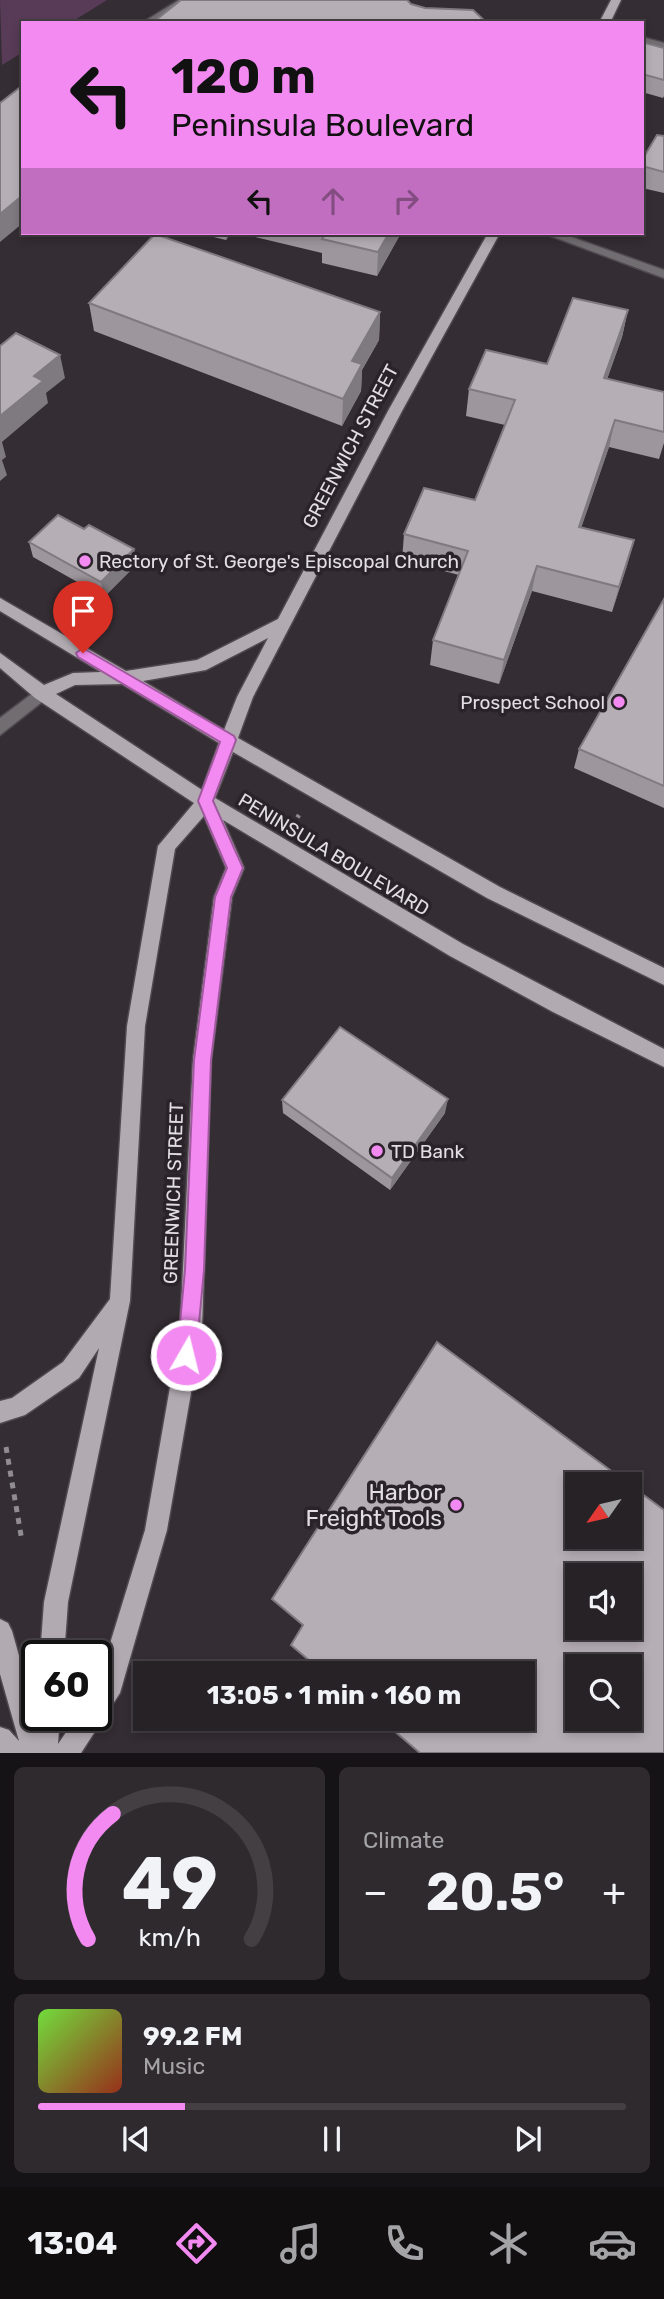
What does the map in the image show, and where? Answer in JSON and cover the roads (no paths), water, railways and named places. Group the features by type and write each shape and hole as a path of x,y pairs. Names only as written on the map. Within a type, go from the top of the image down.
{"main road":[{"path":"605,21 616,0"},
{"name":"GREENWICH STREET","path":"53,1640 56,1602 120,1301 136,1026 167,846 206,801 245,696 395,411 493,235"},
{"path":"0,604 370,824 604,950 664,977"},
{"path":"41,693 73,679 125,678 200,666 284,623"},
{"name":"PENINSULA BOULEVARD","path":"0,659 41,693 206,801 459,953 664,1058"},
{"name":"GREENWICH STREET","path":"112,1679 156,1530 191,1329 202,1060 223,897 235,868 206,801"},
{"path":"0,1412 18,1408 71,1370 120,1301"},
{"path":"0,1630 34,1753"},
{"path":"45,1753 47,1731"},
{"path":"65,1753 81,1731"},
{"path":"0,1739 13,1753"}],"street":[{"path":"152,21 186,0"},
{"path":"644,41 664,47"},
{"path":"555,235 664,274"},
{"path":"0,728 41,693"}],"place":[{"name":"Rectory of St. George's Episcopal Church","path":"85,561"},
{"name":"Prospect School","path":"619,702"},
{"name":"TD Bank","path":"377,1151"},
{"name":"Harbor Freight Tools","path":"456,1505"}]}
